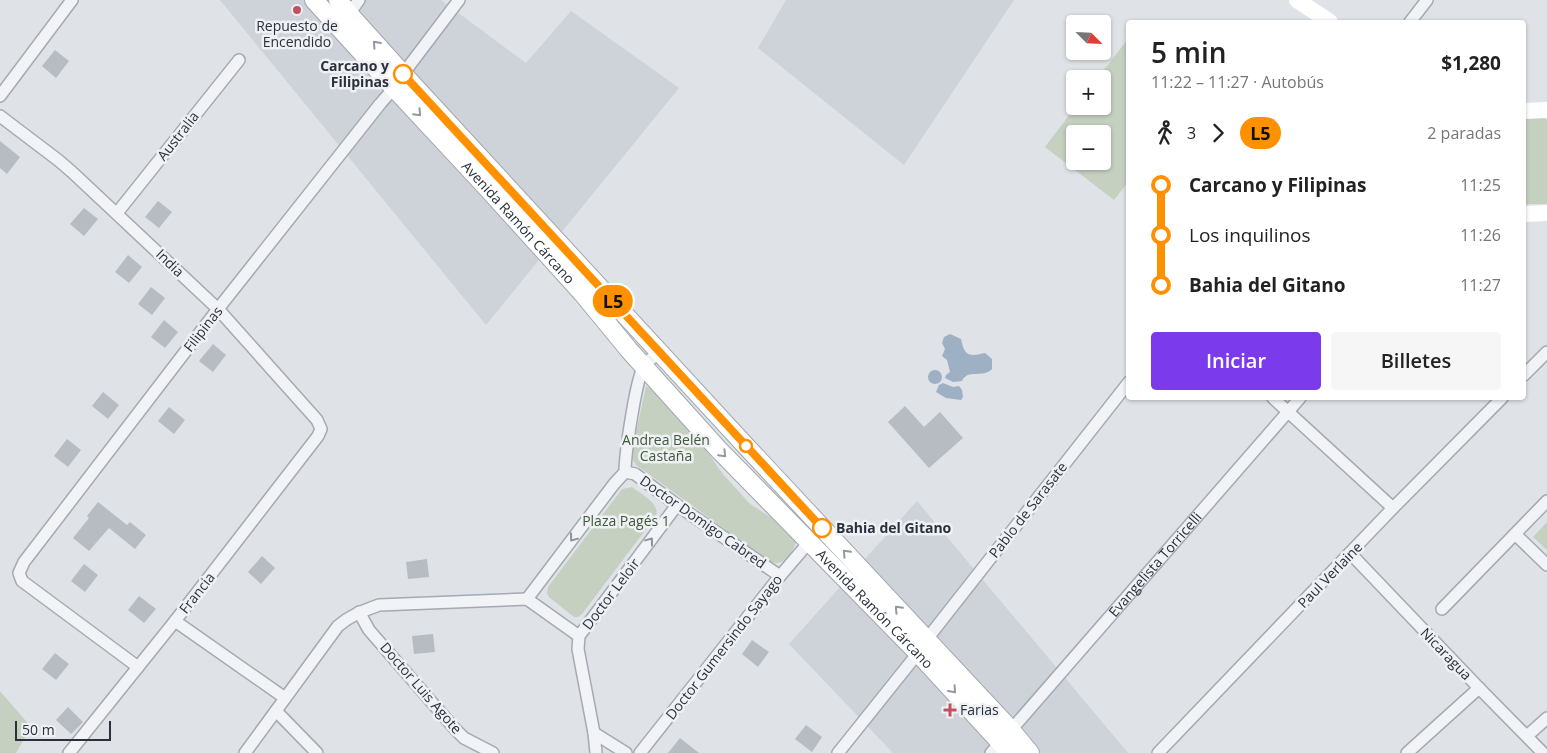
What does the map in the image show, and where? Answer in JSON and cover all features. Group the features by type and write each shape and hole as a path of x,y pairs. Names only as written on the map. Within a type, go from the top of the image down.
{"main road":[{"name":"Avenida Ramón Cárcano","path":"314,0 399,81 576,261 744,444 922,646 1003,745 1030,753"},
{"path":"1297,0 1327,20"},
{"path":"349,5 399,81"},
{"name":"Avenida Ramón Cárcano","path":"399,81 507,209 719,450 810,541 922,646"},
{"path":"1526,111 1547,110"},
{"path":"1526,214 1547,213"},
{"path":"644,366 652,362 659,364 720,431 744,444"}],"street":[{"path":"0,96 72,0"},
{"name":"Filipinas","path":"138,667 22,581 19,574 24,562 218,309 399,81 459,0"},
{"path":"1412,20 1427,0"},
{"name":"Australia","path":"117,213 238,60"},
{"name":"India","path":"0,116 58,160 218,309 317,420 321,429"},
{"path":"527,599 625,472 625,457 637,387 644,366 660,352"},
{"path":"1526,374 1547,352"},
{"name":"Pablo de Sarasate","path":"838,753 1126,386"},
{"path":"1274,400 1393,508"},
{"name":"Evangelista Torricelli","path":"1003,745 1298,400"},
{"name":"Paul Verlaine","path":"1158,753 1393,508 1500,400"},
{"name":"Francia","path":"69,753 176,621 318,436 321,429"},
{"name":"Doctor Domigo Cabred","path":"625,472 635,474 780,576"},
{"path":"1442,609 1547,501"},
{"name":"Doctor Leloir","path":"596,753 578,649 579,636 677,505"},
{"path":"1515,534 1547,565"},
{"name":"Doctor Gumersindo Sayago","path":"640,753 780,576 810,541"},
{"name":"Nicaragua","path":"1350,553 1478,688 1543,753"},
{"path":"245,753 338,626 359,612 379,605 527,599 579,636"},
{"name":"Doctor Luis Agote","path":"359,612 369,630 455,729 464,738 493,753"},
{"path":"176,621 285,698"},
{"path":"1408,753 1478,688"},
{"path":"276,711 316,753"},
{"path":"1527,736 1547,718"},
{"path":"594,733 626,753"}],"shaded area":[{"path":"220,0 441,0 526,63 571,11 679,88 486,325"},
{"path":"786,0 1014,0 904,165 758,48"},
{"path":"917,501 1128,753 893,753 789,644"}],"green space":[{"path":"1126,41 1126,185 1114,200 1075,170 1111,170 1111,125 1066,125 1066,163 1045,147 1069,115 1111,115 1111,70 1104,70"},
{"path":"1526,117 1543,117 1547,120 1547,204 1526,204"},
{"name":"Andrea Belén Castaña","path":"646,386 659,392 696,436 722,473 750,504 775,520 793,535 796,543 786,559 777,563 769,561 636,465 631,457"},
{"name":"Plaza Pagés 1","path":"632,487 653,503 657,511 656,516 582,614 574,617 549,597 547,593 548,587 622,489"},
{"path":"1547,522 1547,550 1533,537"},
{"path":"0,691 31,727 16,753 0,753"}],"water":[{"path":"950,334 961,339 967,353 975,355 985,353 992,359 992,369 984,373 968,375 962,381 953,382 945,378 950,372 947,360 942,356 945,349 942,343 944,337"},
{"path":"935,370 940,372 942,377 940,382 935,384 930,382 928,377 930,372"},
{"path":"943,383 953,387 959,386 963,397 961,400 946,398 936,392 939,385"}],"building":[{"path":"55,50 69,61 56,78 42,66"},
{"path":"0,141 20,157 7,174 0,168"},
{"path":"158,201 172,212 159,228 145,217"},
{"path":"84,208 98,219 84,236 70,224"},
{"path":"128,255 142,267 129,283 115,272"},
{"path":"151,287 165,298 152,315 138,304"},
{"path":"164,320 178,332 165,348 151,337"},
{"path":"213,344 226,355 213,372 199,361"},
{"path":"103,392 119,405 108,419 92,406"},
{"path":"905,406 924,427 940,412 963,438 929,468 888,422"},
{"path":"169,407 185,420 174,434 158,421"},
{"path":"67,439 81,450 68,467 54,456"},
{"path":"98,502 127,525 130,522 146,535 135,549 109,528 89,551 73,538 89,518 87,516"},
{"path":"262,556 275,568 261,584 248,572"},
{"path":"427,559 429,577 408,579 406,562"},
{"path":"84,564 98,575 85,592 71,581"},
{"path":"139,596 156,609 144,623 128,610"},
{"path":"433,634 435,652 414,654 412,636"},
{"path":"752,640 769,652 758,667 742,654"},
{"path":"55,653 69,664 56,680 42,669"},
{"path":"68,707 83,722 71,734 56,720"},
{"path":"806,725 822,737 812,752 795,739"},
{"path":"680,738 699,753 668,753"}],"bus line":[{"name":"L5","path":"403,74 822,528"}],"place":[{"name":"Repuesto de Encendido","path":"297,10"},
{"name":"Carcano y Filipinas","path":"403,74"},
{"name":"Bahia del Gitano","path":"822,528"},
{"name":"Farias","path":"950,710"}]}
